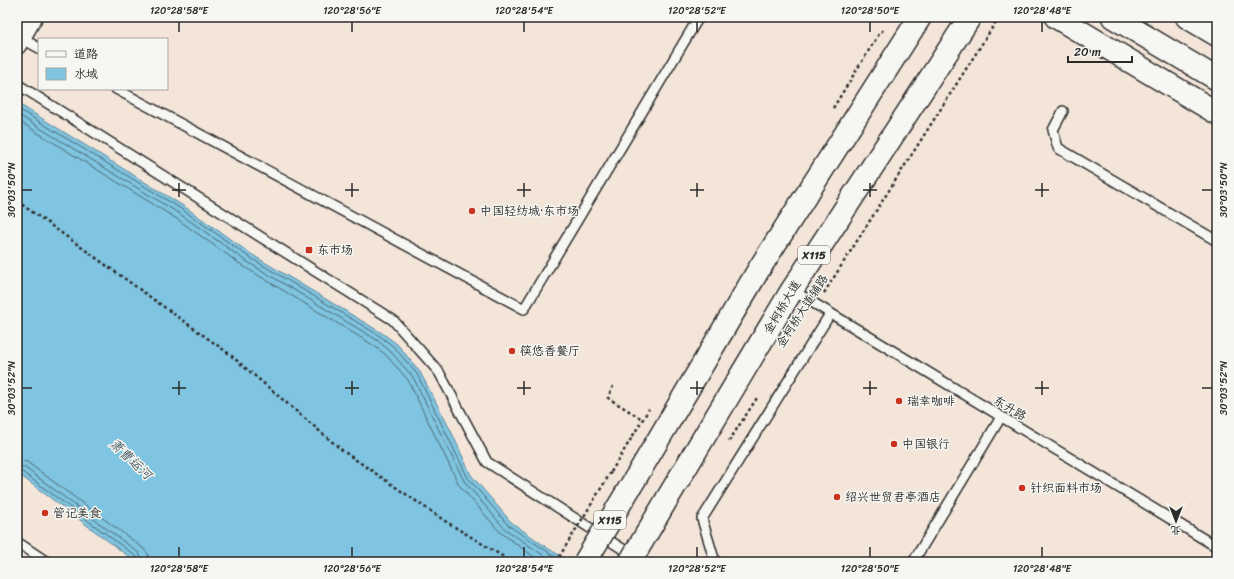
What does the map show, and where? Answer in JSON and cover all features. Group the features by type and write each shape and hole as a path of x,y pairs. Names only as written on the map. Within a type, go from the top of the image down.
{"main road":[{"name":"X115","path":"584,562 635,479 759,269 920,17"},
{"name":"金柯桥大道","path":"630,562 792,290 970,17"},
{"path":"1056,17 1217,113"},
{"path":"1113,17 1217,79"},
{"path":"1186,17 1217,35"}],"street":[{"path":"19,42 33,17"}],"lane":[{"path":"118,90 524,309 699,17"},
{"path":"19,42 38,48"},
{"path":"17,84 393,320 439,372 487,462 643,562"},
{"path":"1063,111 1053,130 1058,148 1217,240"},
{"name":"东升路","path":"792,290 1217,547"},
{"path":"716,562 702,519 830,314"},
{"path":"913,562 1000,416"},
{"path":"17,542 47,562"}],"path":[{"name":"金柯桥大道辅路","path":"817,305 999,17"},
{"path":"17,201 228,353 343,451 445,521 512,562"},
{"path":"613,386 608,398 642,419"},
{"path":"727,445 761,392"},
{"path":"556,562 611,472"}],"shaded area":[{"path":"17,17 1217,17 1217,562 17,562"}],"water":[{"name":"萧曹运河","path":"17,103 185,207 251,254 382,333 397,344 420,372 451,431 471,475 511,522 549,549 571,562 136,562 17,473"}],"place":[{"name":"中国轻纺城·东市场","path":"472,211"},
{"name":"东市场","path":"309,250"},
{"name":"筷悠香餐厅","path":"512,351"},
{"name":"瑞幸咖啡","path":"899,401"},
{"name":"中国银行","path":"894,444"},
{"name":"针织面料市场","path":"1022,488"},
{"name":"绍兴世贸君亭酒店","path":"837,497"},
{"name":"管记美食","path":"45,513"}]}
